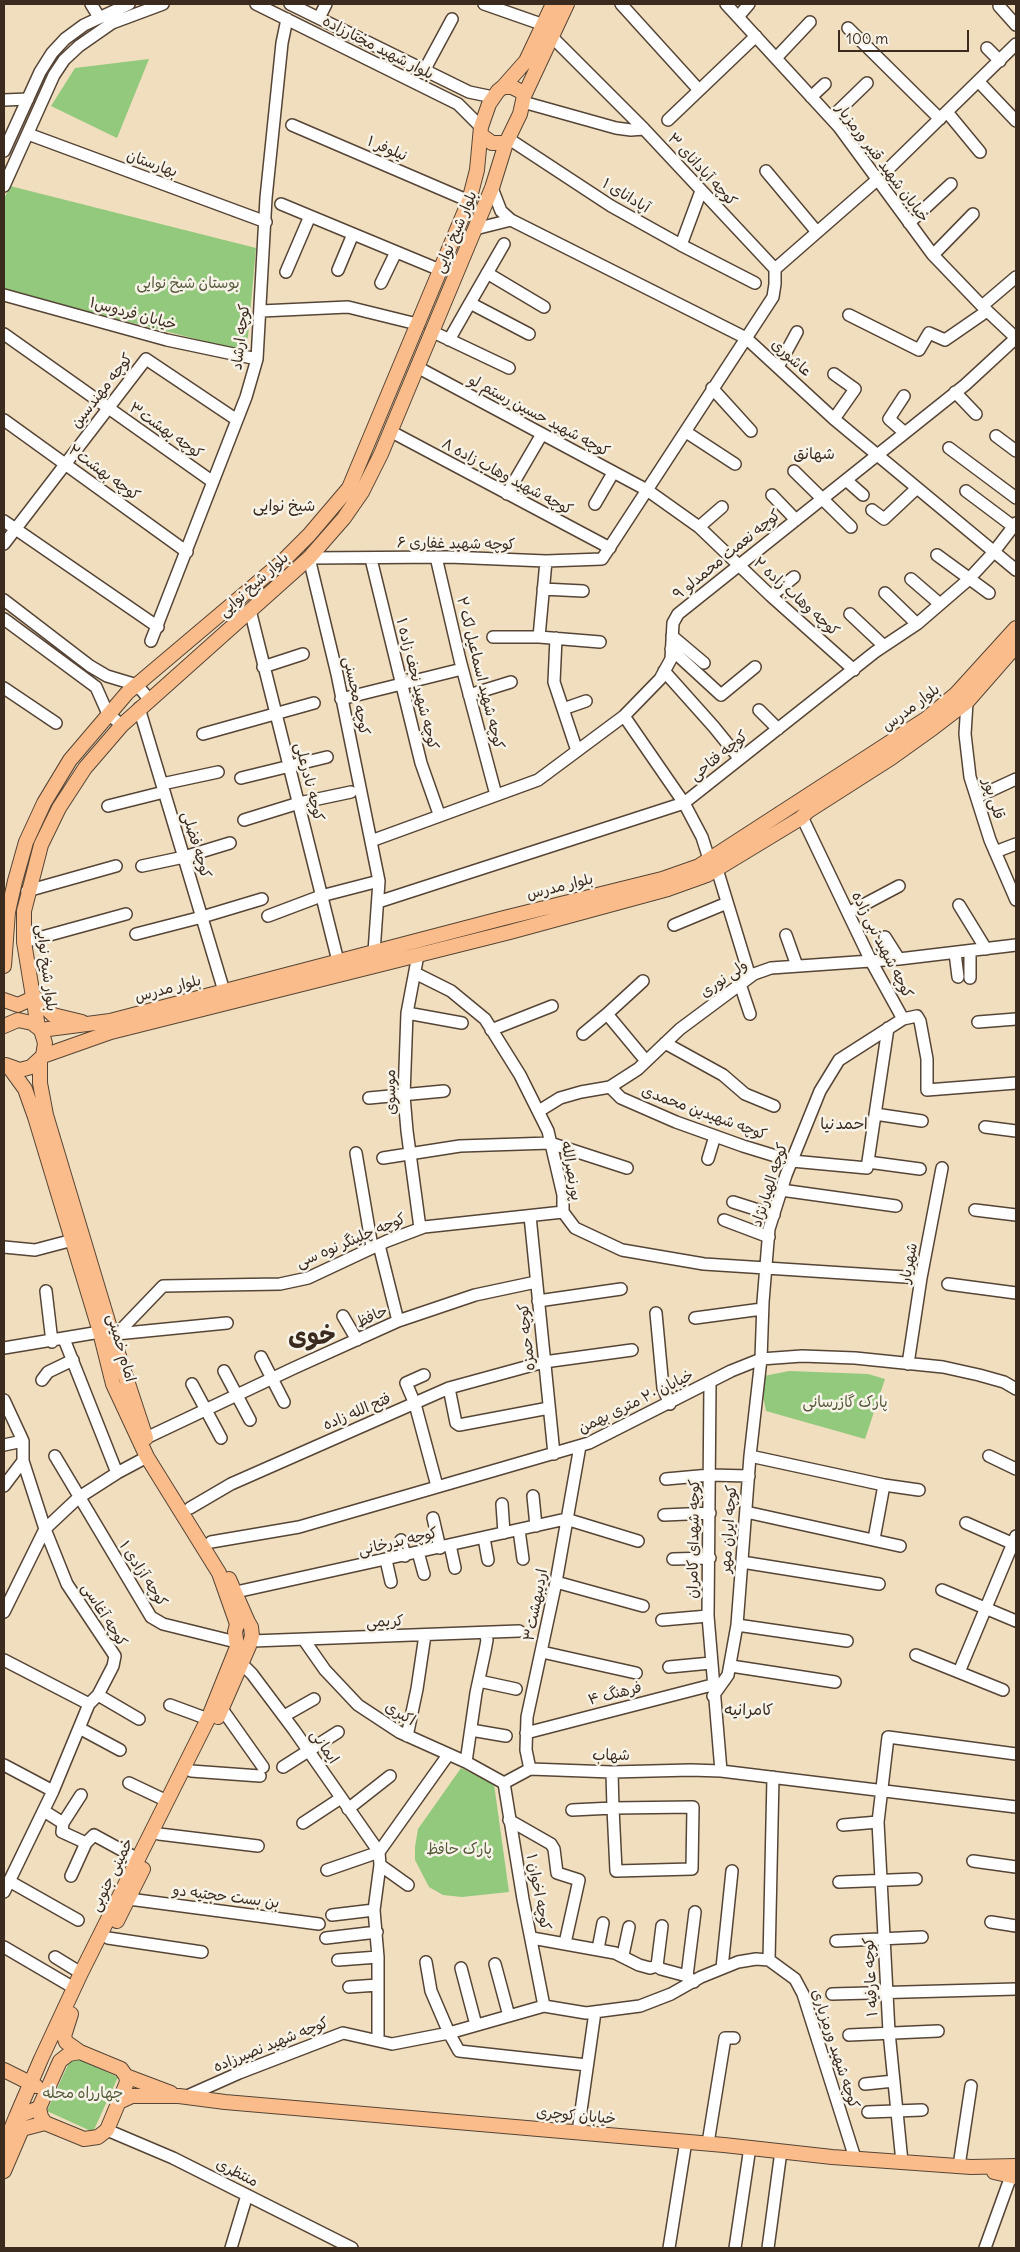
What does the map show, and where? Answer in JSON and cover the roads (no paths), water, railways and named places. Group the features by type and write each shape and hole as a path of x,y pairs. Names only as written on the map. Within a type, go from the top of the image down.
{"main road":[{"path":"493,97 526,61 553,4"},
{"path":"523,99 568,4"},
{"path":"503,87 512,87 520,91 523,99"},
{"name":"بلوار شیخ نوایی","path":"4,966 8,912 14,881 26,842 44,803 70,760 127,693 282,562 309,535 349,488 469,201 477,170 481,131 493,97"},
{"name":"بلوار شیخ نوایی","path":"41,1058 45,1043 39,1029 24,942 24,911 27,891 40,844 58,808 85,768 122,725 309,558 344,518 362,492 390,431 492,188 508,141 517,124 523,99"},
{"path":"481,131 492,143 508,141"},
{"name":"بلوار مدرس","path":"6,1065 26,1069 41,1058 111,1032 418,955 668,889 707,875 713,864 926,719 956,694 1016,628"},
{"name":"بلوار مدرس","path":"4,1026 18,1020 32,1023 39,1029 69,1028 95,1024 662,879 699,866 713,864 802,817 808,811 891,758 966,702 1016,646"},
{"path":"4,1000 18,1005 33,996 53,1015 69,1020 95,1024"},
{"path":"69,1028 61,1033 60,1037 61,1041 73,1045"},
{"name":"امام خمینی","path":"41,1058 40,1083 46,1114 146,1438 211,1542 236,1592 243,1623"},
{"name":"امام خمینی","path":"6,1065 25,1089 73,1240 113,1384 147,1457 219,1573 243,1623"},
{"path":"25,1089 32,1082 40,1083"},
{"path":"243,1623 252,1627 243,1644"},
{"name":"خمینی جنوبی","path":"80,2052 66,2042 64,2036 66,2023 222,1709 241,1663 243,1644"},
{"name":"خمینی جنوبی","path":"4,2146 30,2083 81,1972 208,1719 243,1644"},
{"path":"80,2052 121,2070 126,2076 127,2082 106,2130 98,2137 84,2139 45,2123 40,2116 40,2108 60,2061 69,2054 80,2052"},
{"path":"41,2059 55,2071"},
{"path":"4,2070 46,2092"},
{"name":"خیابان کوچری","path":"126,2076 182,2096"},
{"name":"خیابان کوچری","path":"118,2102 132,2096 182,2096 225,2102 686,2141 1014,2173"},
{"path":"16,2118 40,2108"},
{"path":"4,2171 22,2129 45,2123"}],"street":[{"path":"91,4 100,17"},
{"path":"4,151 40,72 52,53 66,39 100,17 129,4"},
{"path":"4,186 54,76 64,60 78,46 112,24 163,4"},
{"name":"بلوار شهید مختارزاده","path":"256,4 458,104 481,131"},
{"name":"بلوار شهید مختارزاده","path":"290,4 469,92 493,97"},
{"path":"319,18 326,4"},
{"path":"484,4 544,25"},
{"path":"621,4 699,90"},
{"name":"خیابان شهید قنبر ورمزیار","path":"726,4 830,118 878,179 933,255 984,309 1014,333"},
{"path":"738,17 749,4"},
{"path":"999,6 1016,25"},
{"name":"کوچه ارشاد","path":"151,641 237,420 256,359 266,198 282,43 287,19"},
{"path":"425,70 452,19"},
{"path":"776,58 810,22"},
{"path":"848,28 943,115 980,152"},
{"path":"668,120 756,36"},
{"name":"کوچه آپادانای ۳","path":"552,37 644,129 775,269"},
{"path":"610,548 686,432 712,388 773,297 776,284 775,269 878,179 1016,44"},
{"path":"987,48 1000,60"},
{"path":"978,81 1016,121"},
{"path":"830,118 867,83"},
{"path":"811,97 824,84"},
{"path":"458,104 467,104 471,96 469,92"},
{"path":"4,100 28,99"},
{"path":"523,99 616,128 644,129"},
{"name":"۱ نیلوفر","path":"292,125 469,201"},
{"name":"بهارستان","path":"28,134 266,222"},
{"name":"آپادانای ۱","path":"508,141 611,206 680,245 755,283"},
{"path":"766,171 817,232"},
{"path":"909,223 951,184"},
{"name":"عاشوری","path":"492,188 502,211 511,220 746,338 834,419 993,553 1016,570"},
{"path":"680,245 702,191"},
{"path":"281,204 440,270"},
{"path":"933,255 973,214"},
{"path":"286,272 310,216"},
{"path":"475,228 511,220"},
{"path":"338,270 353,234"},
{"path":"449,340 504,244"},
{"path":"381,283 396,252"},
{"path":"488,273 544,307"},
{"path":"850,314 919,350 928,333 945,340 984,309 1016,276"},
{"name":"خیابان فردوس۱","path":"4,295 167,340 256,359"},
{"path":"470,303 529,334"},
{"path":"260,310 348,307 417,324"},
{"path":"431,331 509,368"},
{"path":"778,367 798,332"},
{"name":"کوچه نعمت محمدلو ۹","path":"371,841 439,814 538,780 624,716 660,679 671,659 673,623 678,614 955,392 1014,333"},
{"name":"کوچه بهشت۳","path":"4,334 107,409 213,482"},
{"name":"کوچه مهندسین","path":"4,544 146,359 237,420"},
{"name":"کوچه شهید حسین رستم لو","path":"417,367 647,490"},
{"path":"834,374 855,388 834,419"},
{"path":"712,388 751,431"},
{"path":"955,392 976,414"},
{"path":"904,396 889,419 905,433"},
{"name":"کوچه بهشت۲","path":"4,420 187,552"},
{"name":"کوچه شهید وهاب زاده ۸","path":"390,431 610,548"},
{"path":"686,432 735,464"},
{"path":"508,494 542,434"},
{"path":"996,436 1016,451"},
{"path":"948,448 1016,498"},
{"path":"794,470 851,527"},
{"path":"595,504 613,473"},
{"path":"846,480 864,495"},
{"path":"872,510 884,519 917,488"},
{"name":"کوچه وهاب زاده ۲","path":"647,490 699,527 771,596 854,670"},
{"path":"966,491 1015,525"},
{"path":"772,495 796,520"},
{"path":"699,527 722,507"},
{"path":"4,521 158,627"},
{"name":"کوچه فتاحی","path":"378,902 684,803 884,646 917,624 968,580 1015,525"},
{"name":"کوچه شهید غفاری ۶","path":"309,558 546,560 602,558 610,548"},
{"path":"936,555 968,580 989,593"},
{"name":"کوچه محسنی","path":"309,558 337,674 379,881 374,952"},
{"name":"کوچه شهید اسماعیل لک ۲","path":"436,558 462,669 496,795"},
{"name":"کوچه شهید نجف زاده ۱","path":"371,559 421,763 439,814"},
{"path":"539,637 546,560"},
{"path":"771,596 794,577"},
{"path":"912,579 940,604"},
{"path":"543,589 583,591"},
{"path":"885,593 917,624"},
{"path":"4,600 90,666 107,676 137,685 144,704"},
{"name":"کوچه نادرعلی","path":"250,610 338,961"},
{"path":"850,614 884,646"},
{"path":"4,619 96,687 108,714 122,725"},
{"path":"672,636 704,663"},
{"path":"493,637 539,637 600,642"},
{"path":"556,638 554,682 577,751"},
{"path":"671,649 722,695 755,667"},
{"path":"263,667 303,654"},
{"path":"341,699 462,669"},
{"path":"664,671 714,726 739,758"},
{"path":"469,695 511,682"},
{"path":"4,688 56,723"},
{"path":"563,709 586,701"},
{"name":"قلی پور","path":"966,702 965,734 970,777 995,852 1016,900"},
{"path":"203,734 314,703"},
{"name":"کوچه فضلی","path":"144,704 163,788 224,991"},
{"path":"759,710 778,729"},
{"path":"624,716 684,803 702,837 727,903 750,977"},
{"path":"241,778 326,757"},
{"path":"108,806 218,772"},
{"path":"976,797 1016,779"},
{"path":"244,820 299,803 351,792"},
{"name":"کوچه شهید نبی زاده","path":"802,817 871,961 903,1018 839,1060"},
{"path":"142,866 184,857 230,843"},
{"path":"995,852 1016,844"},
{"path":"27,891 116,866"},
{"path":"268,916 321,896 379,881"},
{"path":"848,912 900,886"},
{"path":"136,934 262,899"},
{"path":"674,925 727,903"},
{"path":"960,905 986,949"},
{"path":"24,942 126,914"},
{"path":"786,935 797,966"},
{"path":"885,937 899,959"},
{"name":"ولی نوری","path":"539,1111 560,1098 580,1092 610,1087 646,1061 680,1029 740,984 750,977 771,968 899,959 1016,945"},
{"path":"955,953 964,977 970,951"},
{"name":"موسوی","path":"418,955 407,1013 404,1096 420,1228"},
{"name":"پورنصرالله","path":"415,973 451,991 485,1019 539,1111 548,1131 563,1196 563,1212 575,1228 622,1250 704,1264 921,1278"},
{"path":"583,1034 643,981"},
{"path":"740,984 750,1014"},
{"path":"491,1030 552,1006"},
{"path":"407,1013 462,1023"},
{"path":"607,1014 646,1061"},
{"path":"903,1018 916,1016 920,1021 927,1059 928,1090 1016,1083"},
{"path":"978,1022 1016,1019"},
{"path":"888,1028 868,1162 920,1169"},
{"path":"665,1043 723,1075 745,1094 774,1106"},
{"name":"کوچه الهیارنژاد","path":"761,1359 762,1309 769,1237 774,1215 781,1190 820,1092 839,1060"},
{"name":"کوچه شهیدین محمدی","path":"610,1087 621,1098 715,1136 792,1161 867,1168 868,1162"},
{"path":"369,1098 444,1091"},
{"path":"875,1114 922,1121"},
{"path":"985,1127 1016,1131"},
{"path":"708,1159 715,1136"},
{"path":"382,1158 484,1144 550,1143 627,1168"},
{"path":"356,1153 376,1246 398,1322"},
{"name":"شهریار","path":"908,1364 921,1278 942,1168"},
{"path":"781,1190 896,1206"},
{"path":"733,1202 774,1215"},
{"path":"975,1210 1016,1215"},
{"name":"کوچه چلینگر نوه سی","path":"115,1336 162,1286 280,1284 308,1278 376,1246 420,1228 563,1212"},
{"name":"کوچه حمزه","path":"530,1216 554,1454"},
{"path":"724,1220 769,1237"},
{"path":"4,1247 34,1250 73,1240"},
{"name":"حافظ","path":"146,1438 272,1378 398,1322 475,1295 536,1282"},
{"path":"948,1284 1016,1294"},
{"path":"538,1301 621,1289"},
{"path":"46,1291 52,1342"},
{"path":"695,1318 762,1309"},
{"path":"656,1313 663,1388 670,1404"},
{"path":"343,1316 357,1340"},
{"path":"115,1336 227,1323"},
{"path":"4,1348 52,1342 100,1332"},
{"path":"64,1339 117,1473"},
{"name":"فتح الله زاده","path":"190,1508 231,1484 449,1388 544,1362 632,1350"},
{"name":"خیابان ۲۰ متری بهمن","path":"211,1542 299,1527 580,1446 761,1359 802,1356 855,1358 943,1366 1004,1382 1016,1390"},
{"path":"261,1357 284,1402"},
{"name":"کوچه ایران مهر","path":"713,1690 728,1675 737,1625 748,1476 761,1359"},
{"path":"42,1380 48,1372 73,1360"},
{"path":"224,1371 250,1420"},
{"path":"424,1375 406,1383 415,1404 437,1486"},
{"name":"کوچه شهدای کامران","path":"710,1382 710,1558 708,1616 721,1771"},
{"path":"192,1384 221,1438"},
{"path":"449,1388 456,1422 459,1424 549,1408"},
{"name":"کوچه آغاسی","path":"4,1400 23,1441 24,1461 45,1529 67,1584 115,1656 113,1666 98,1695 89,1704 81,1729 44,1811 4,1892"},
{"path":"4,1445 23,1441"},
{"name":"اردیبهشت۳","path":"530,1768 526,1750 526,1733 531,1691 542,1652 556,1582 580,1446"},
{"name":"کوچه آزادی ۱","path":"55,1456 78,1498 151,1617 163,1624 243,1644"},
{"path":"750,1456 884,1485 919,1490"},
{"path":"989,1456 1016,1469"},
{"path":"4,1612 45,1529 78,1498 117,1473 147,1457"},
{"path":"4,1486 24,1461"},
{"path":"666,1479 710,1475 748,1476"},
{"path":"874,1539 884,1485"},
{"path":"534,1496 536,1526"},
{"path":"502,1504 504,1533"},
{"path":"746,1512 900,1546"},
{"path":"664,1515 710,1513"},
{"path":"433,1518 455,1568"},
{"path":"566,1519 638,1541"},
{"name":"کوچه بدرخانی","path":"236,1592 566,1519"},
{"path":"960,1672 1015,1541 966,1524"},
{"path":"519,1530 523,1559"},
{"path":"484,1538 488,1560"},
{"path":"401,1540 405,1556"},
{"path":"418,1552 424,1574"},
{"path":"673,1559 710,1558"},
{"path":"386,1560 391,1582"},
{"path":"742,1562 879,1584"},
{"path":"556,1582 643,1606"},
{"path":"942,1590 1016,1621"},
{"path":"662,1620 708,1616"},
{"path":"737,1625 847,1641"},
{"name":"کریمی","path":"243,1644 519,1632"},
{"path":"466,1762 487,1640 485,1633"},
{"path":"407,1736 417,1689 425,1635"},
{"name":"اکبری","path":"304,1640 325,1670 358,1705 407,1736 466,1762 504,1783"},
{"path":"542,1652 636,1673"},
{"path":"916,1655 1003,1690"},
{"path":"4,1660 89,1704"},
{"name":"ایمانی","path":"241,1663 284,1716 379,1852"},
{"path":"669,1667 711,1663"},
{"path":"731,1666 835,1682"},
{"path":"479,1681 516,1689"},
{"name":"فرهنگ ۴","path":"526,1733 713,1690"},
{"path":"98,1695 139,1719"},
{"path":"284,1716 314,1699"},
{"path":"170,1705 208,1719"},
{"path":"191,1771 261,1772 222,1709"},
{"path":"81,1729 120,1750"},
{"path":"471,1730 506,1736"},
{"path":"283,1767 338,1732"},
{"name":"کوچه عارفیه ۱","path":"902,2162 889,2032 878,1822 888,1737 1016,1754"},
{"path":"327,1870 379,1852 448,1754"},
{"path":"4,1765 53,1791"},
{"path":"504,1783 530,1768"},
{"name":"شهاب","path":"530,1768 612,1772 721,1771 1016,1807"},
{"path":"572,1810 613,1808 693,1807 692,1869 616,1871 613,1808 612,1772"},
{"path":"348,1809 390,1776"},
{"path":"544,2006 564,2011 595,2012 640,2006 671,1994 690,1979 738,1962 756,1959 769,1960 773,1777"},
{"path":"129,1782 167,1801"},
{"name":"کوچه اخوان ۱","path":"504,1783 509,1820 544,2006"},
{"path":"82,1795 64,1823 62,1832 86,1843"},
{"path":"303,1823 341,1798"},
{"path":"44,1811 64,1823"},
{"path":"509,1820 552,1844 557,1872 579,1880 565,1943"},
{"path":"842,1825 878,1822"},
{"path":"159,1834 258,1846"},
{"path":"71,1876 86,1843 94,1835 138,1859"},
{"path":"378,2039 378,1957 374,1910 380,1865 379,1852"},
{"path":"973,1861 1016,1867"},
{"path":"4,1864 15,1869"},
{"path":"380,1865 408,1885"},
{"path":"722,1968 732,1871"},
{"path":"839,1882 916,1878"},
{"path":"9,1882 78,1920"},
{"name":"بن بست حجتیه دو","path":"129,1899 320,1924"},
{"path":"332,1915 374,1910"},
{"path":"690,1979 695,1912"},
{"path":"991,1922 1016,1926"},
{"path":"598,1949 603,1923"},
{"path":"657,1966 662,1926"},
{"path":"622,1955 629,1927"},
{"path":"326,1938 376,1932"},
{"path":"836,1941 922,1937"},
{"path":"108,1938 202,1952"},
{"path":"532,1938 622,1955 626,1959 650,1968 657,1966 690,1979"},
{"path":"4,1947 74,1988"},
{"path":"338,1960 378,1957"},
{"path":"55,1958 81,1972"},
{"name":"کوچه شهید ورمزیاری","path":"769,1960 795,1979 802,1994 855,2158"},
{"path":"426,1962 431,1990 449,2033 459,2051 587,2066"},
{"path":"495,1964 509,2016"},
{"path":"461,1968 476,2025"},
{"path":"349,1987 378,1985"},
{"path":"832,1994 887,1991 1016,1989"},
{"name":"کوچه شهید نصیرزاده","path":"182,2096 343,2033 378,2039 392,2044 449,2033 544,2006"},
{"path":"578,2132 595,2012"},
{"path":"849,2036 889,2032 938,2031"},
{"path":"708,2143 725,2038 734,2038"},
{"path":"865,2084 894,2082"},
{"path":"965,2167 971,2086"},
{"path":"868,2112 922,2110"},
{"name":"منتظری","path":"106,2130 174,2158 352,2248"},
{"path":"669,2248 686,2141"},
{"path":"735,2248 750,2148"},
{"path":"768,2248 781,2151"},
{"path":"985,2248 1014,2173"},
{"path":"230,2248 248,2195"}],"district":[{"name":"شهانق","path":"814,454"},
{"name":"شیخ نوایی","path":"284,506"},
{"name":"احمدنیا","path":"844,1124"},
{"name":"خوی","path":"312,1337"},
{"name":"کامرانیه","path":"749,1710"}],"park label":[{"name":"بوستان شیخ نوایی","path":"188,284"},
{"name":"پارک گازرسانی","path":"845,1403"},
{"name":"پارک حافظ","path":"459,1850"},
{"name":"چهارراه محله","path":"83,2094"}]}
